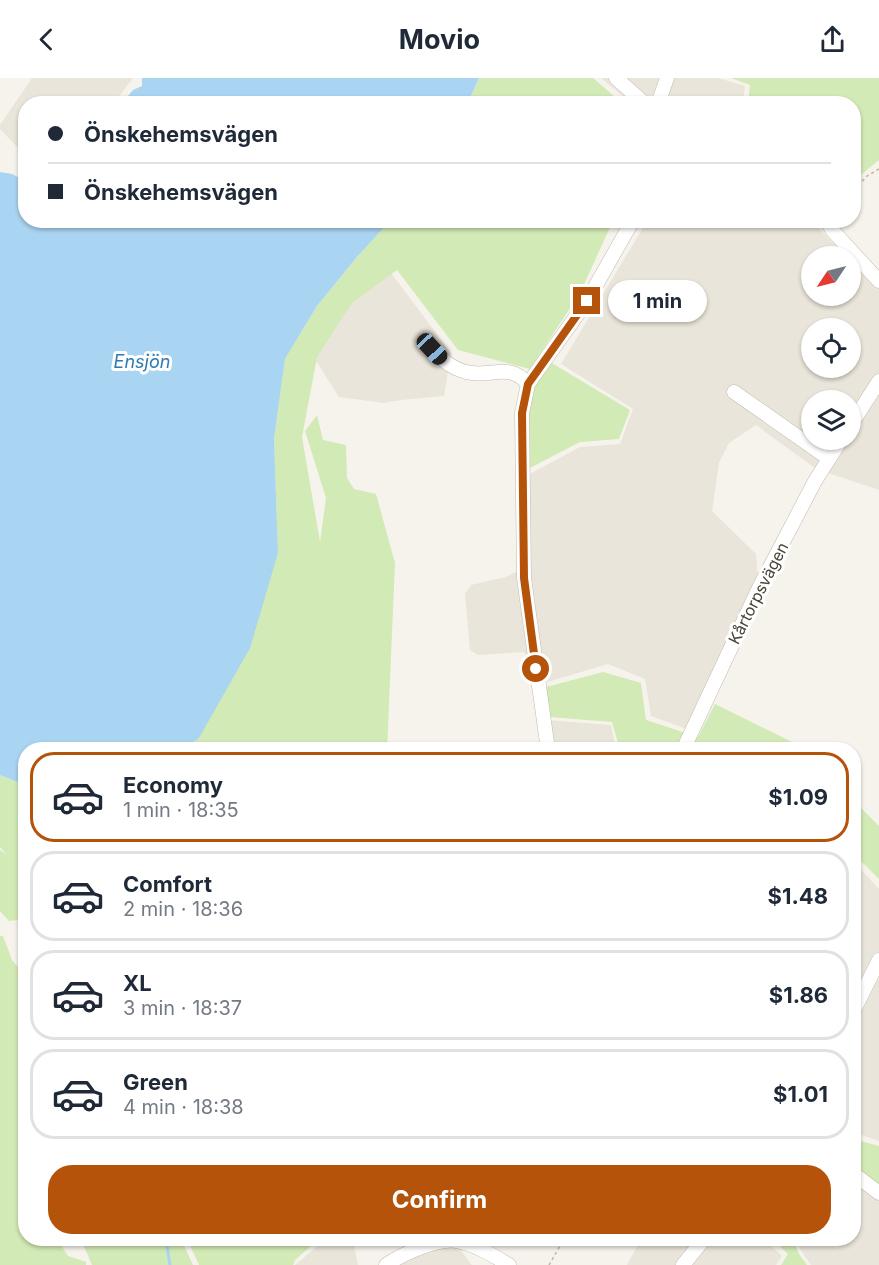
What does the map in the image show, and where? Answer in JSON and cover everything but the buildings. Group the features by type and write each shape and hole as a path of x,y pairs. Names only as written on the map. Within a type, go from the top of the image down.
{"street":[{"path":"616,78 636,96"},
{"path":"661,96 667,78"},
{"path":"547,742 524,578 522,413 528,384 587,301 628,228"},
{"path":"831,228 879,281"},
{"path":"432,349 443,361 464,372 483,374 508,371 515,373 528,384"},
{"path":"861,409 879,381"},
{"path":"734,392 828,458"},
{"name":"Kårtorpsvägen","path":"687,742 759,588 834,450"},
{"path":"861,996 879,960"},
{"path":"861,1179 879,1193"},
{"path":"386,1265 409,1252 428,1246"},
{"path":"472,1246 509,1265"},
{"path":"683,1265 698,1246"}],"path":[{"path":"861,182 879,169"},
{"path":"549,1265 560,1246"}],"shaded area":[{"path":"32,78 133,78 119,96 20,96"},
{"path":"601,78 718,78 745,86 744,96 623,96"},
{"path":"18,99 18,148 0,129 0,125"},
{"path":"643,228 819,228 837,246 801,246 801,306 861,306 861,263 879,276 879,490 816,469 756,425 729,443 719,463 712,511 756,554 759,588 692,731 651,716 645,679 608,664 544,683 533,672 524,652 478,655 470,650 465,594 471,585 506,577 524,568 526,476 580,447 620,444 633,409 561,364"},
{"path":"380,258 451,353 444,396 384,403 339,397 311,353"},
{"path":"547,720 611,725 614,742 551,742"},
{"path":"861,870 879,889 879,1141 861,1135"},
{"path":"861,1185 879,1199 879,1265 811,1265 799,1246 861,1246"},
{"path":"318,1246 354,1246 358,1265 295,1265"},
{"path":"458,1246 472,1265 393,1265 412,1254"},
{"path":"637,1246 771,1246 782,1256 776,1265 627,1265"}],"green space":[{"path":"479,78 593,78 614,96 471,96"},
{"path":"731,78 879,78 879,160 861,175 861,96 749,96 750,85"},
{"path":"384,228 610,228 580,293 530,369 458,350 397,270 352,303 317,357 302,437 320,542 326,498 305,431 317,415 323,440 346,445 347,478 354,489 376,494 395,563 387,742 193,742 199,738 278,553 274,439 285,359 317,306"},
{"path":"550,362 630,410 619,439 580,442 528,469 529,411 536,380"},
{"path":"603,672 641,683 646,720 698,737 715,704 792,742 618,742 612,722 550,717 546,687"},
{"path":"0,775 18,782 18,920 9,921 0,911 0,850 7,855 0,847"},
{"path":"861,808 879,826 879,879 861,861"},
{"path":"0,936 3,936 12,960 18,967 18,1246 62,1246 68,1256 86,1262 86,1265 0,1265"},
{"path":"861,1141 879,1146 879,1188 861,1172"},
{"path":"84,1246 184,1246 193,1265 92,1265"},
{"path":"190,1246 311,1246 295,1260 293,1265 199,1265"},
{"path":"779,1246 796,1246 807,1265 781,1265 788,1254"}],"water":[{"path":"142,78 479,78 471,96 128,96 133,90 142,86"},
{"name":"Ensjön","path":"0,172 18,177 18,228 384,228 317,306 285,359 274,439 278,553 250,648 199,738 193,742 18,742 18,782 0,775"}],"waterway":[{"path":"167,1246 170,1265"}],"route":[{"path":"536,669 524,578 522,413 528,384 587,301"}]}
